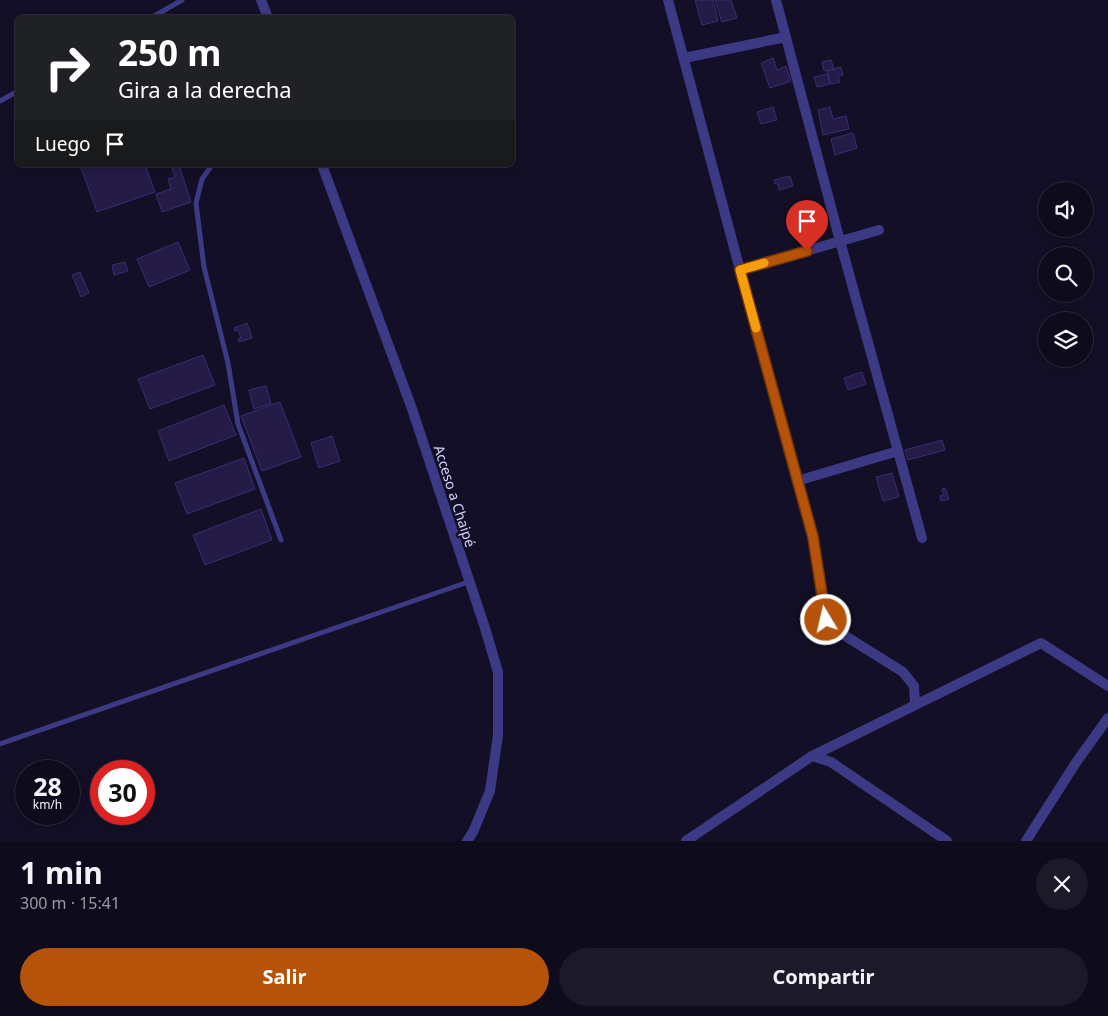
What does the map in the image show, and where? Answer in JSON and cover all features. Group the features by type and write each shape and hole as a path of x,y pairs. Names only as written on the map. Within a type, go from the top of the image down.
{"street":[{"path":"261,0 267,15"},
{"path":"668,0 813,537 826,620 839,632 903,672 914,686 915,705"},
{"path":"776,0 922,538"},
{"path":"684,58 786,36"},
{"name":"Acceso a Chaipé","path":"323,167 411,406 498,672 498,735 490,791 473,832 467,841"},
{"path":"740,270 879,230"},
{"path":"797,481 898,451"},
{"path":"686,841 812,756 1041,643 1108,686"},
{"path":"1026,841 1075,764 1108,718"},
{"path":"812,756 831,762 947,841"}],"lane":[{"path":"156,15 182,0"},
{"path":"0,101 15,93"},
{"path":"211,167 202,179 196,203 204,267 228,363 238,424 281,540"},
{"path":"0,744 468,582"}],"building":[{"path":"695,0 713,0 718,21 702,25"},
{"path":"715,0 731,0 737,18 722,22"},
{"path":"773,58 777,70 786,66 791,81 770,88 761,63"},
{"path":"831,60 834,69 824,71 822,62"},
{"path":"841,67 843,75 838,76 840,82 831,84 827,71"},
{"path":"827,74 830,84 817,87 814,77"},
{"path":"773,107 777,120 761,124 757,112"},
{"path":"830,107 833,119 846,116 849,129 823,135 818,110"},
{"path":"853,133 857,148 835,155 831,139"},
{"path":"81,167 146,167 155,192 97,212"},
{"path":"172,167 180,167 191,202 162,212 156,194 171,189 168,179 175,177"},
{"path":"790,176 793,186 779,190 778,184 775,184 774,180"},
{"path":"822,215 826,228 815,232 810,219"},
{"path":"178,242 190,270 149,287 137,259"},
{"path":"125,262 128,271 114,275 112,265"},
{"path":"80,272 89,293 81,297 72,275"},
{"path":"247,323 252,338 239,342 238,339 241,338 238,330 235,331 234,328"},
{"path":"203,355 215,385 150,409 138,379"},
{"path":"862,372 866,384 848,390 844,378"},
{"path":"266,386 271,404 254,409 249,390"},
{"path":"280,402 301,457 262,471 241,416"},
{"path":"224,405 236,435 169,461 158,431"},
{"path":"332,436 340,461 319,468 311,443"},
{"path":"942,440 945,450 908,460 905,450"},
{"path":"244,458 255,489 187,514 175,483"},
{"path":"892,473 899,497 883,501 876,477"},
{"path":"945,488 949,499 941,501 940,496 944,495 942,489"},
{"path":"261,509 272,540 205,565 193,535"}],"slow traffic":[{"path":"756,328 740,270 764,263"}],"route":[{"path":"807,251 740,270 813,537 826,620"}]}
